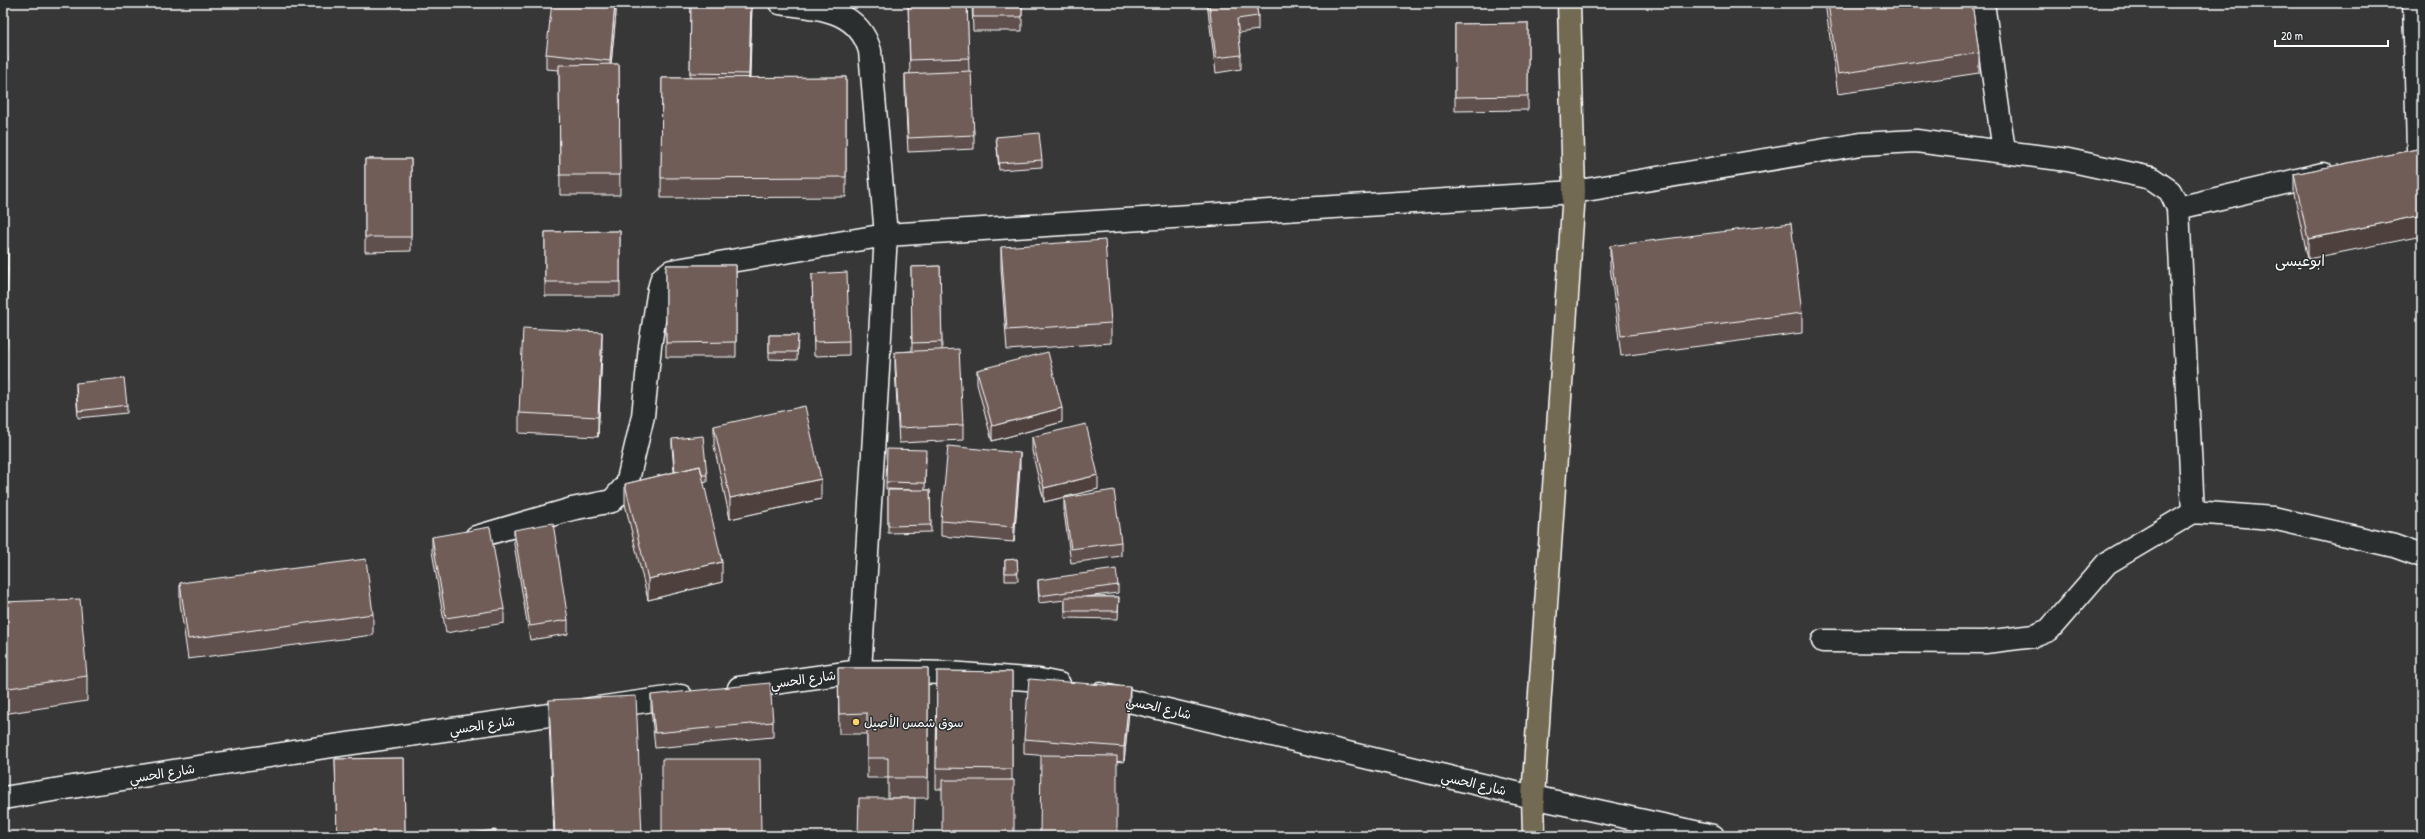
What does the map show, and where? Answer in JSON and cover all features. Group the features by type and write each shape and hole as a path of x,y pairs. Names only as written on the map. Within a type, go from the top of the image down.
{"main road":[{"path":"1534,836 1533,797 1574,192 1569,3"}],"street":[{"path":"780,3 820,8 838,14 860,28 870,51 886,234 860,671"},
{"path":"1983,3 2004,151"},
{"path":"2396,155 2420,149 2414,3"},
{"path":"476,537 572,509 612,501 627,484 643,416 650,346 659,289 662,278 671,270 886,234 1574,192 1862,144 1916,141 2068,160 2151,178 2170,191 2178,208 2193,512"},
{"path":"2178,208 2344,169"},
{"path":"1823,641 1985,642 2034,636 2049,630 2107,564 2193,512 2273,518 2394,546 2422,556"},
{"name":"شارع الحسي","path":"721,690 860,671 949,673 1024,678 1080,689 1533,797 1713,836"},
{"name":"شارع الحسي","path":"3,798 319,748 698,694"}],"building":[{"path":"552,3 615,3 610,61 546,54"},
{"path":"691,3 751,3 749,74 690,73"},
{"path":"908,3 967,3 969,58 910,60"},
{"path":"973,3 1022,3 1022,17 973,17"},
{"path":"1209,3 1256,3 1258,16 1237,19 1241,55 1216,58"},
{"path":"1828,3 1972,3 1979,53 1838,74"},
{"path":"1528,23 1528,96 1455,97 1455,24"},
{"path":"3,55 7,56 3,216"},
{"path":"619,64 620,175 560,175 559,65"},
{"path":"971,71 974,135 908,138 905,74"},
{"path":"846,77 846,177 661,178 662,78"},
{"path":"1039,133 1042,160 999,163 996,137"},
{"path":"2422,148 2422,215 2308,239 2294,174"},
{"path":"365,159 411,159 411,237 365,237"},
{"path":"1791,223 1802,313 1621,336 1610,246"},
{"path":"620,231 620,282 545,282 545,232"},
{"path":"1105,240 1111,323 1007,330 1001,247"},
{"path":"3,248 8,248 6,360 3,360"},
{"path":"666,265 736,265 736,342 666,343"},
{"path":"940,266 942,342 912,343 911,267"},
{"path":"847,272 849,341 814,342 812,274"},
{"path":"523,328 602,332 598,417 519,413"},
{"path":"769,335 798,335 797,352 769,352"},
{"path":"959,349 963,425 899,428 895,352"},
{"path":"1048,352 1062,408 992,426 977,370"},
{"path":"124,378 127,405 78,411 76,383"},
{"path":"805,406 821,479 730,498 714,426"},
{"path":"1086,424 1098,475 1044,488 1032,437"},
{"path":"703,436 707,475 702,475 700,466 675,472 672,439"},
{"path":"948,446 1020,453 1014,527 941,521"},
{"path":"887,449 926,450 925,483 886,482"},
{"path":"700,466 722,562 648,579 625,484"},
{"path":"888,490 930,490 931,525 888,526"},
{"path":"1114,490 1121,542 1071,549 1064,498"},
{"path":"553,523 568,620 530,626 514,530"},
{"path":"490,527 504,609 446,618 432,537"},
{"path":"366,559 373,614 188,639 180,583"},
{"path":"1017,559 1018,573 1005,573 1005,560"},
{"path":"1116,569 1118,585 1039,596 1038,580"},
{"path":"1065,597 1119,597 1118,611 1065,611"},
{"path":"80,599 87,676 3,689 3,602"},
{"path":"838,668 928,668 928,778 888,778 888,758 867,758 867,713 839,714"},
{"path":"937,671 1012,672 1012,769 936,768"},
{"path":"1029,679 1130,687 1124,747 1024,739"},
{"path":"770,683 773,722 655,733 651,695"},
{"path":"636,696 642,836 555,836 549,700"},
{"path":"1041,755 1117,756 1117,836 1040,836"},
{"path":"404,758 405,834 337,835 335,759"},
{"path":"662,759 760,759 761,836 662,836"},
{"path":"942,780 1014,780 1014,836 942,836"},
{"path":"859,798 915,798 914,836 858,836"},
{"path":"495,830 496,836 449,836"}],"place":[{"name":"سوق شمس الأصيل","path":"856,722"}],"district":[{"name":"ابوعيسى","path":"2300,260"}]}
